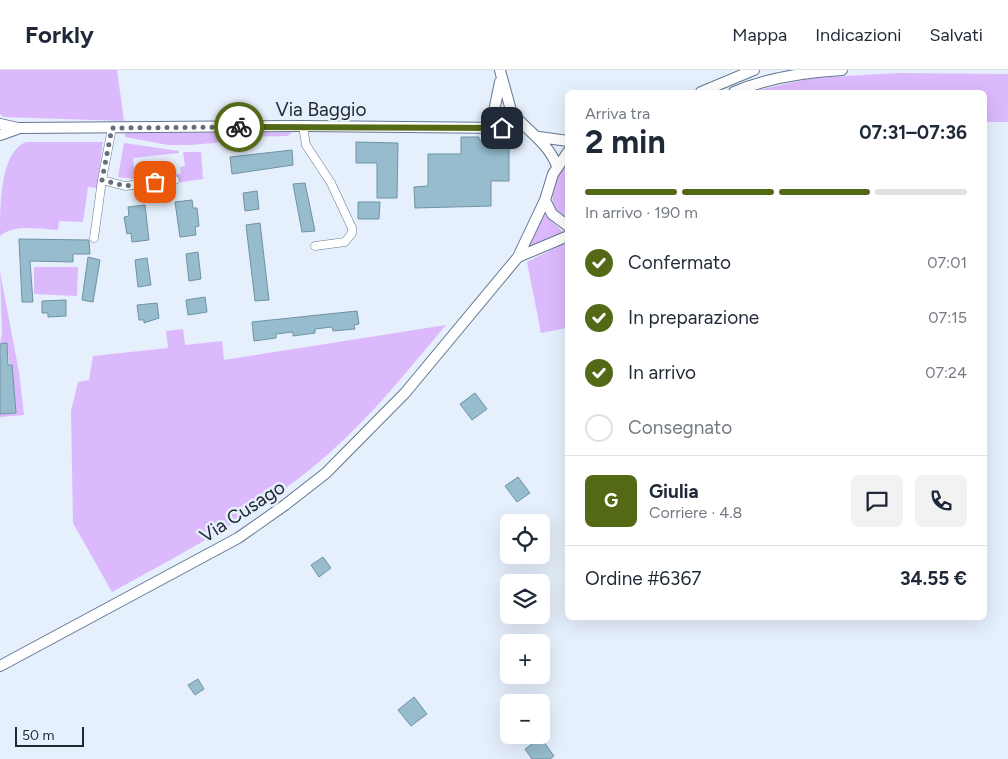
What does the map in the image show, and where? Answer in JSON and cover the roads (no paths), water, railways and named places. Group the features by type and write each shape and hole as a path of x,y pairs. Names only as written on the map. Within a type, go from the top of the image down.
{"main road":[{"path":"500,70 508,104 513,114 511,124 504,128 495,124 493,114 498,96 500,70"},
{"path":"706,90 754,70"},
{"path":"740,90 760,83 819,71 842,70"},
{"path":"475,127 503,107 513,114"},
{"name":"Via Baggio","path":"513,114 527,130 539,137 552,153 558,166"},
{"name":"Via Baggio","path":"0,124 18,128 303,126 475,127 527,130"},
{"name":"Via Baggio","path":"0,135 18,128"},
{"name":"Via Baggio","path":"539,137 565,140"},
{"path":"518,257 546,200 558,166 565,156"},
{"path":"546,200 552,214 565,224"},
{"path":"518,257 565,237"},
{"name":"Via Cusago","path":"0,666 238,538 286,505 326,473 360,442 405,393 518,257"}],"street":[{"path":"303,126 306,144 330,183 352,228 352,233 345,242 316,246"},
{"path":"94,238 112,128"},
{"path":"102,180 125,186 175,180"}]}
